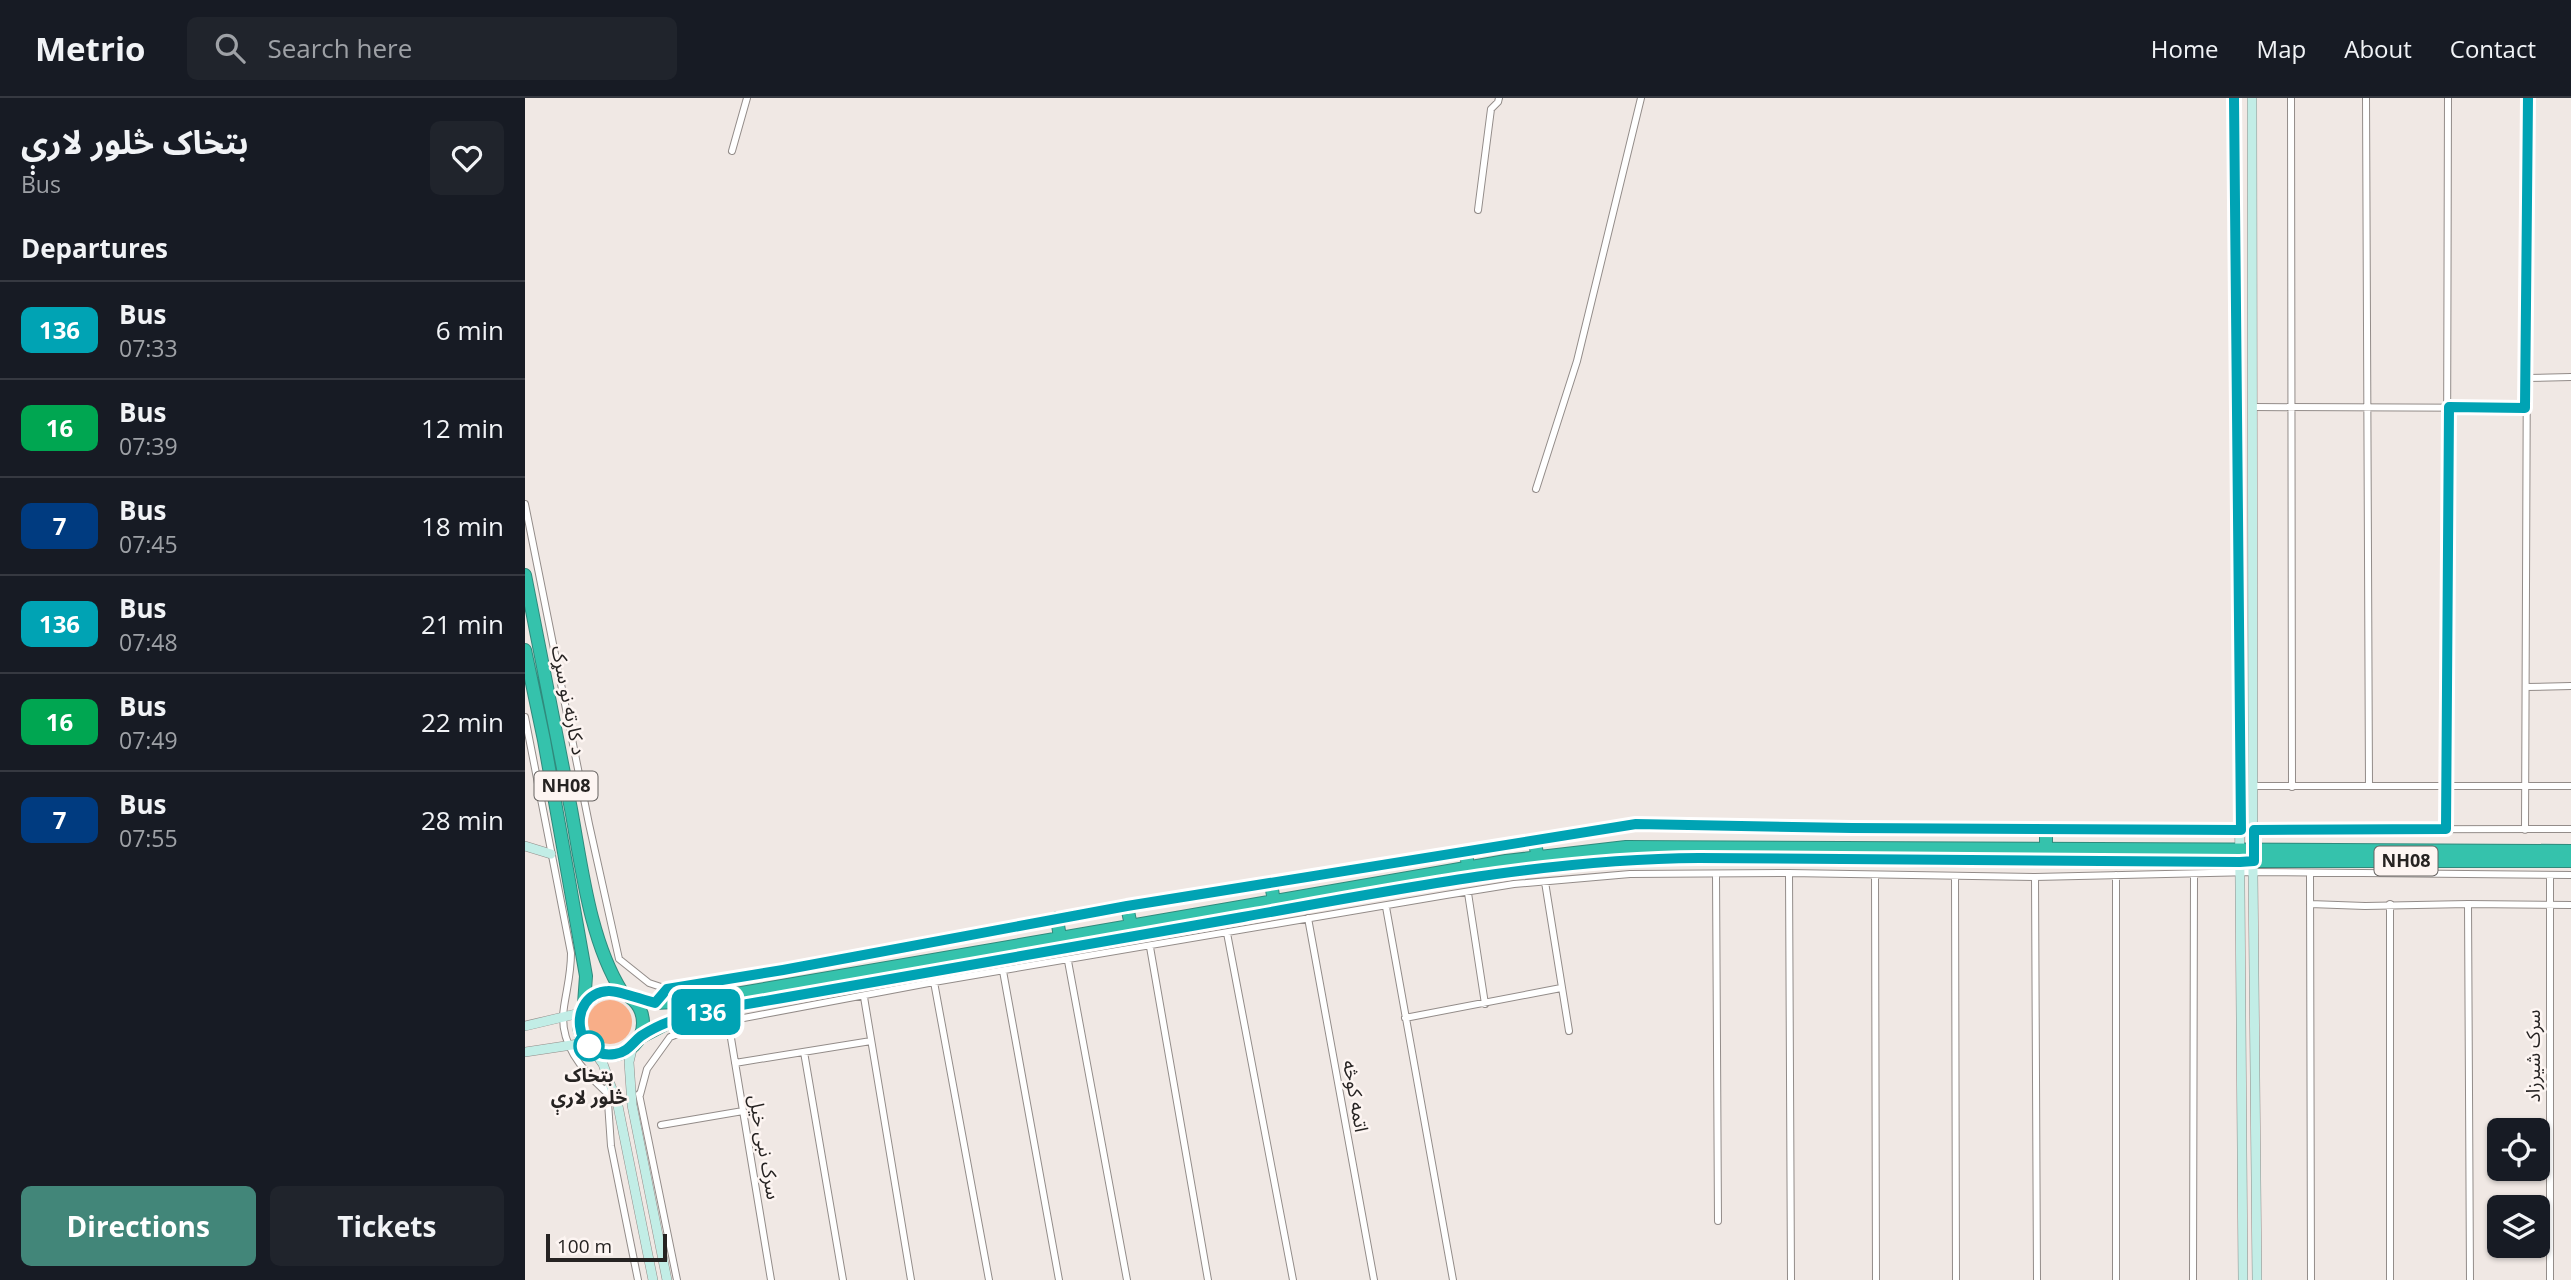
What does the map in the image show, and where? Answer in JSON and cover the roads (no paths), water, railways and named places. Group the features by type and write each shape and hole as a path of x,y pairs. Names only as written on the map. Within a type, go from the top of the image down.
{"highway":[{"name":"د کارته نو سړک","path":"525,575 579,854 601,949 609,972 626,995"},
{"name":"د کارته نو سړک","path":"525,650 544,740 575,945 586,976 582,1008"},
{"path":"2046,830 2046,850"},
{"path":"1534,840 1538,857"},
{"name":"NH08","path":"2571,851 2247,861 2046,850 1654,846 1538,857 1468,868 695,1001 655,1003 601,992 582,1008 580,1033 589,1046 603,1054 614,1055 679,1017 1066,947 1475,877 1555,866 1687,858 2247,861 2571,861"},
{"path":"1466,851 1468,868"},
{"path":"1271,883 1275,902"},
{"path":"1127,906 1131,926"},
{"path":"1057,918 1060,938"},
{"name":"NH08","path":"626,995 642,1016 636,1042"}],"street":[{"path":"732,151 747,98"},
{"path":"1478,210 1491,109 1499,98"},
{"path":"1536,489 1577,361 1641,98"},
{"path":"2234,98 2241,830 2247,861 2257,1280 2243,1280 2247,861 2254,830 2252,98"},
{"path":"2291,98 2292,787"},
{"path":"2366,98 2369,786"},
{"path":"2446,829 2448,98"},
{"path":"2525,830 2528,98"},
{"path":"2525,378 2571,377"},
{"path":"2253,407 2525,408"},
{"path":"525,504 619,959"},
{"path":"2526,687 2571,686"},
{"path":"525,717 551,854 575,945 563,1019 567,1044 575,1059 606,1092"},
{"path":"2254,786 2571,786"},
{"path":"601,949 619,959 649,983 667,989 1127,906 1636,824 2046,830 2571,830"},
{"path":"525,846 551,854"},
{"path":"670,1037 728,1020 1308,918 1514,884 1630,874 1789,873 2035,877 2193,874 2247,861 2310,874 2571,875"},
{"path":"1789,873 1791,1280"},
{"path":"1716,874 1718,1221"},
{"path":"2193,874 2193,1280"},
{"path":"2310,874 2311,1280"},
{"path":"1875,875 1876,1280"},
{"path":"2116,875 2116,1280"},
{"name":"سرک شیرزاد","path":"2550,875 2550,1280"},
{"path":"1955,876 1956,1280"},
{"path":"2035,877 2037,1280"},
{"path":"1545,882 1569,1031"},
{"path":"1468,893 1485,1003"},
{"path":"2310,904 2571,905"},
{"path":"2390,904 2390,1280"},
{"path":"2468,904 2470,1280"},
{"path":"1386,907 1453,1280"},
{"name":"اتمه کوڅه","path":"1308,918 1374,1280"},
{"path":"1227,933 1293,1280"},
{"path":"1150,947 1208,1280"},
{"path":"1068,961 1127,1280"},
{"path":"1003,971 1059,1280"},
{"path":"935,982 989,1280"},
{"path":"1405,1018 1561,988"},
{"path":"655,1003 667,989"},
{"path":"864,997 912,1280"},
{"path":"525,1026 563,1019 582,1008"},
{"path":"677,1280 640,1095 646,1069 670,1037 679,1017"},
{"name":"سرک نبی خیل","path":"728,1020 771,1280"},
{"path":"735,1063 871,1041"},
{"path":"636,1042 629,1062 630,1083 667,1280"},
{"path":"525,1052 567,1044 589,1046 610,1080 618,1106 653,1280"},
{"path":"804,1052 843,1280"},
{"path":"610,1080 606,1092 611,1146 638,1280"},
{"path":"630,1083 640,1095"},
{"path":"661,1125 743,1111"}],"place":[{"name":"بتخاک څلور لارې","path":"589,1046"}]}
